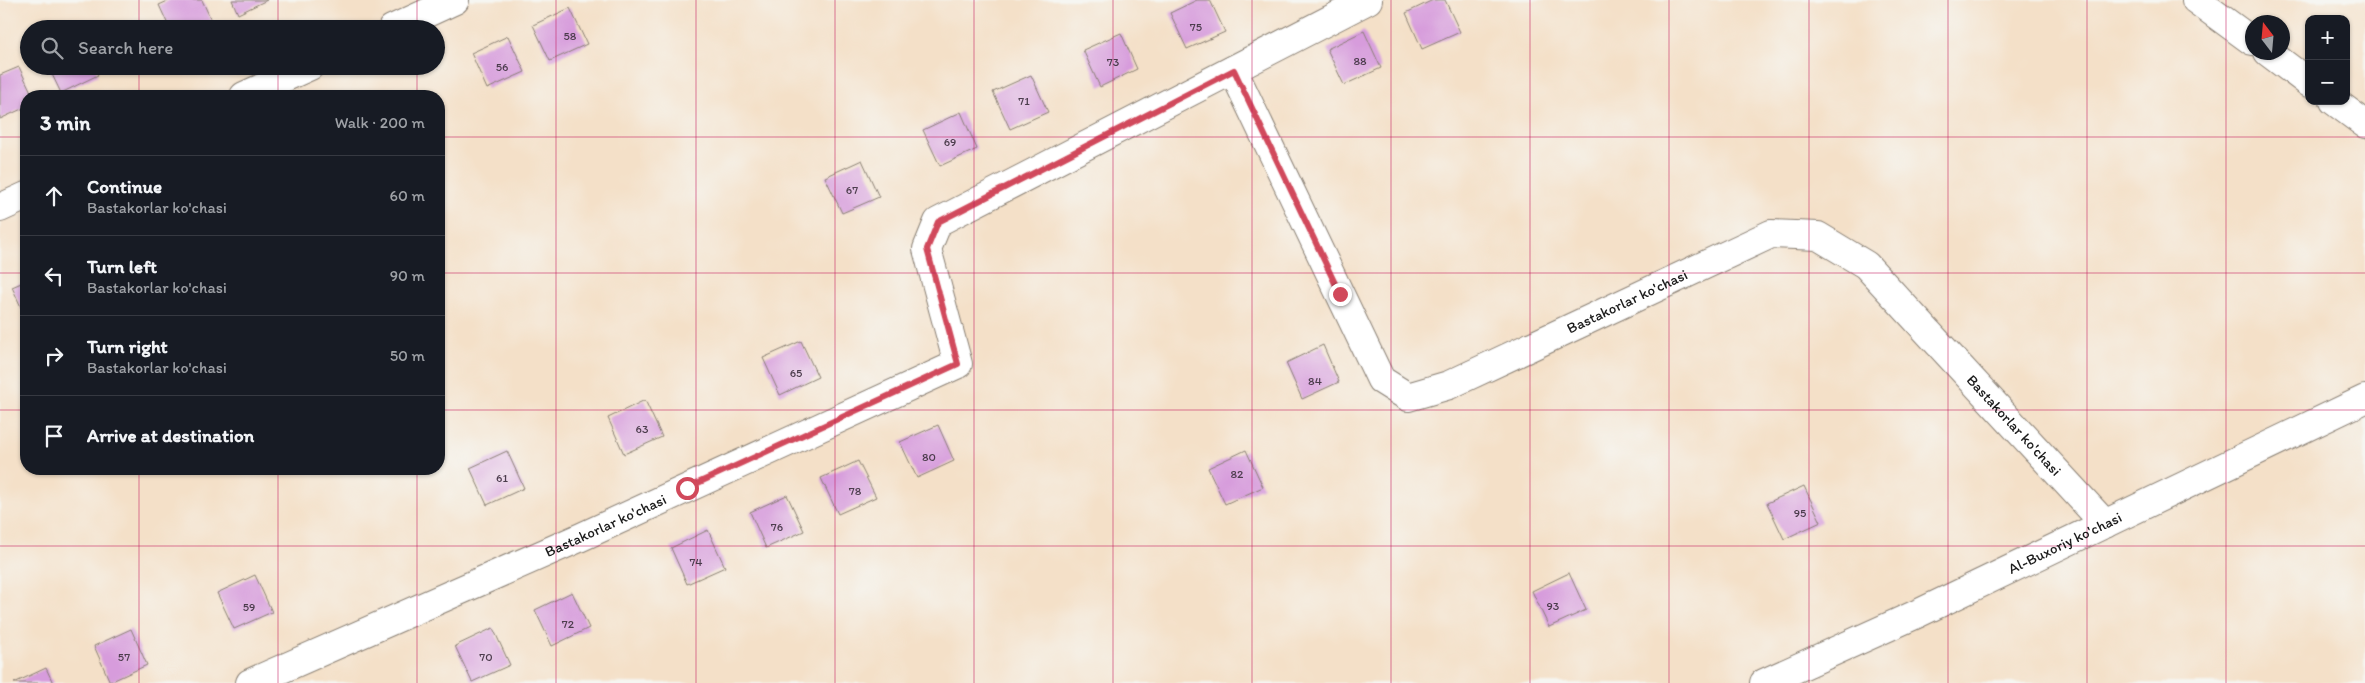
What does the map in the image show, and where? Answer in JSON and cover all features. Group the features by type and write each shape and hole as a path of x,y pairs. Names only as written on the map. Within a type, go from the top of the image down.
{"street":[{"path":"412,20 455,0"},
{"name":"Bastakorlar ko'chasi","path":"250,683 579,538 958,364 927,249 938,222 1368,0"},
{"path":"2196,0 2245,36"},
{"path":"2279,60 2305,80"},
{"name":"Bastakorlar ko'chasi","path":"1234,70 1381,380 1408,396 1449,385 1771,234 1818,236 1866,265 2105,524"},
{"path":"257,90 290,75"},
{"path":"2339,105 2365,124"},
{"path":"0,208 20,199"},
{"name":"Al-Buxoriy ko'chasi","path":"1764,683 1919,613 2365,399"}],"building":[{"path":"170,0 202,0 211,20 166,20 159,5"},
{"path":"232,0 267,0 238,14"},
{"path":"1197,0 1210,0 1225,32 1187,49 1170,13"},
{"path":"1433,0 1445,0 1460,32 1422,49 1406,13"},
{"path":"570,8 587,44 550,61 533,25"},
{"path":"1364,31 1381,68 1344,85 1327,49"},
{"path":"1121,33 1137,69 1100,87 1083,50"},
{"path":"508,36 525,72 487,89 471,53"},
{"path":"19,67 20,75 23,75 30,90 20,90 20,110 0,119 0,75"},
{"path":"52,75 98,75 67,90 60,90"},
{"path":"1031,75 1048,112 1010,129 993,92"},
{"path":"961,112 977,149 940,166 923,130"},
{"path":"862,160 879,197 842,213 825,177"},
{"path":"20,284 20,305 12,287"},
{"path":"801,341 818,377 780,395 763,358"},
{"path":"1323,345 1339,382 1302,399 1286,363"},
{"path":"645,400 662,437 624,454 608,418"},
{"path":"938,425 954,461 917,478 900,442"},
{"path":"1246,450 1263,487 1225,504 1208,468"},
{"path":"507,451 524,488 487,505 470,468"},
{"path":"858,461 876,497 838,514 821,478"},
{"path":"1804,486 1821,522 1784,539 1767,503"},
{"path":"787,495 804,531 766,548 750,512"},
{"path":"708,530 725,567 687,584 671,548"},
{"path":"1569,573 1586,610 1549,627 1532,591"},
{"path":"255,575 272,612 234,629 217,593"},
{"path":"572,592 589,628 552,646 535,610"},
{"path":"493,628 510,665 472,682 455,646"},
{"path":"131,629 147,665 110,682 94,646"},
{"path":"46,668 53,683 14,683"}],"route":[{"path":"687,488 958,364 927,249 938,222 1234,70 1340,294"}]}
